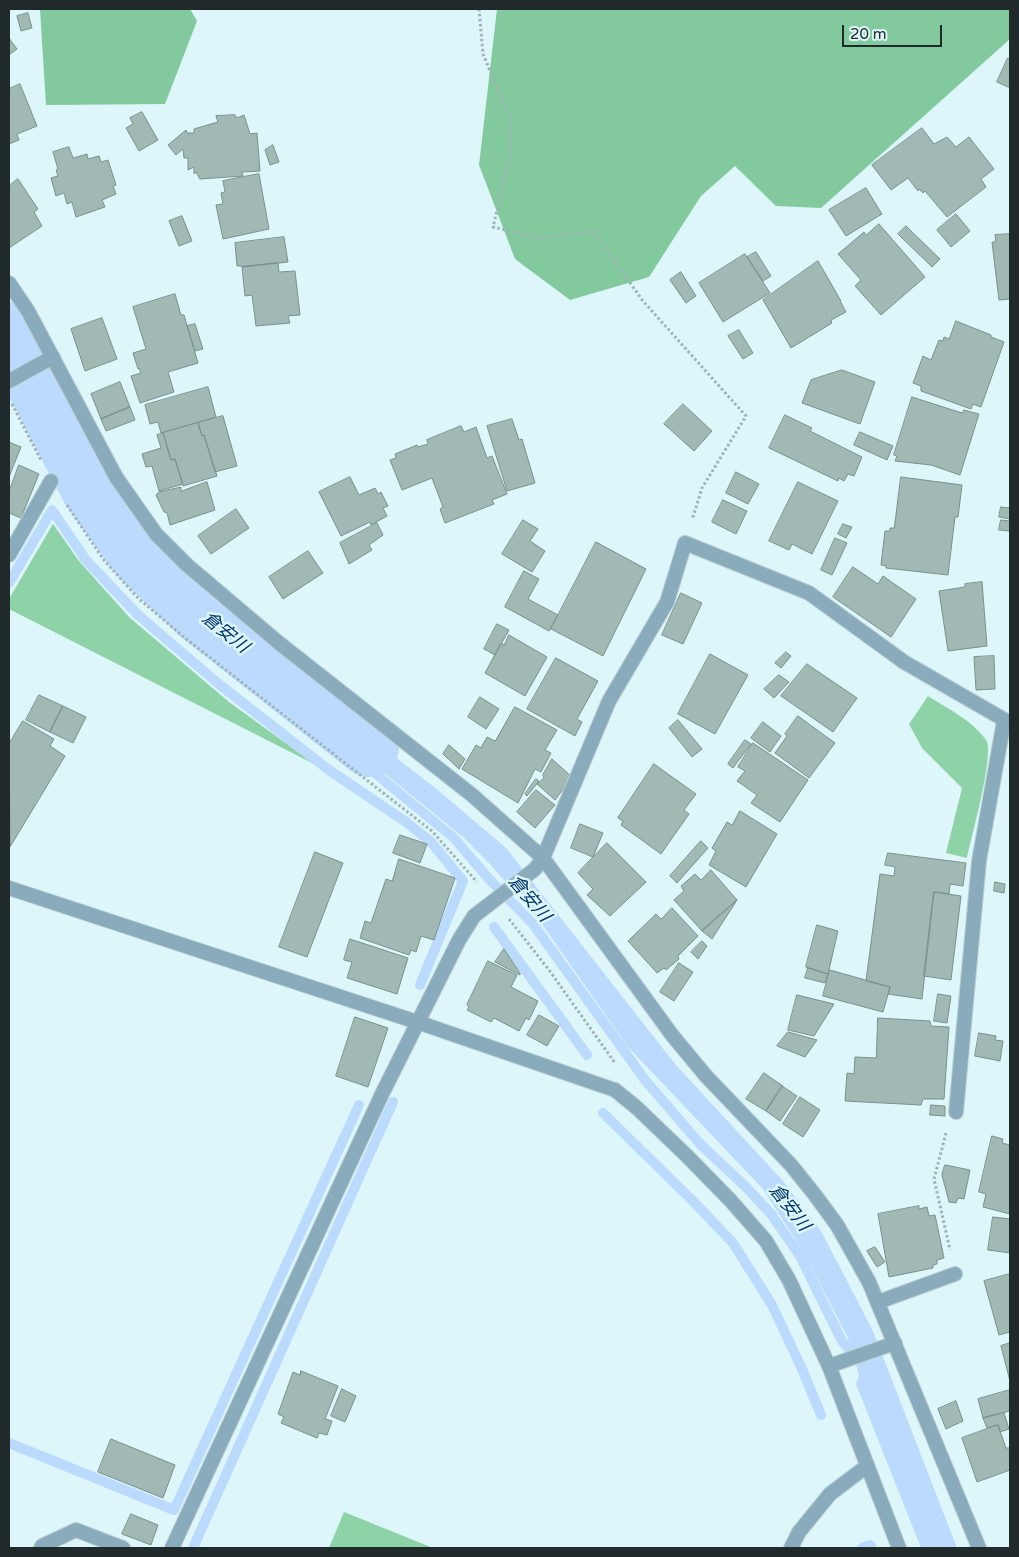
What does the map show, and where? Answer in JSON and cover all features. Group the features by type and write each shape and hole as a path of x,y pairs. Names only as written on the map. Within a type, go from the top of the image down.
{"street":[{"path":"9,283 28,311 47,360 116,477 156,534 187,565 279,643 472,795 539,864 706,1076 791,1165 815,1195 837,1225 869,1282 878,1302 889,1345 978,1548"},
{"path":"11,380 47,360"},
{"path":"9,555 51,481"},
{"path":"172,1548 417,1022 458,940 474,916 539,864 609,701 667,602 685,543 809,593 904,662 1007,722 979,861 956,1112"},
{"path":"9,888 417,1022 615,1090 637,1108 687,1156 731,1201 766,1241 789,1280 829,1366 899,1548"},
{"path":"878,1302 955,1274"},
{"path":"829,1366 889,1345"},
{"path":"790,1548 799,1532 830,1494 867,1466"},
{"path":"41,1548 76,1530 123,1548"}],"path":[{"path":"479,9 483,54 510,118 509,160 493,228 540,238 594,232 642,301 746,416 702,488 685,543"},
{"path":"9,399 51,481 103,559 138,598 185,638 432,831 498,898 614,1062 618,1078 615,1090"},
{"path":"955,1274 934,1179 948,1122 956,1112"}],"green space":[{"path":"40,9 190,9 197,21 165,104 46,105"},
{"path":"497,9 1010,9 1010,39 821,208 776,206 735,166 701,196 649,277 570,300 515,259 479,165"},
{"path":"53,524 79,561 129,617 229,702 316,765 9,609 9,599"},
{"path":"928,696 959,715 974,727 986,740 988,748 985,778 967,858 946,853 962,788 922,748 909,724"},
{"path":"344,1512 433,1548 329,1548"}],"water":[{"path":"309,690 439,791 506,848 675,1064 783,1181 821,1231 873,1331 957,1548 921,1548 856,1384 859,1375 848,1338 804,1253 763,1189 628,1047 539,920 490,864 464,838 298,703"}],"building":[{"path":"28,13 32,28 21,31 17,16"},
{"path":"9,38 17,49 9,55"},
{"path":"1008,58 1010,59 1010,88 997,82"},
{"path":"20,84 37,126 17,134 19,140 9,144 9,89"},
{"path":"142,112 158,140 139,151 126,128 133,124 130,118"},
{"path":"235,115 237,118 244,115 250,134 257,133 260,171 242,172 243,176 200,179 196,172 194,174 194,167 188,170 188,158 184,158 183,149 176,155 168,145 186,130 187,133 194,133 194,129 218,122 216,116"},
{"path":"922,128 934,144 947,137 956,147 969,137 994,169 981,179 986,187 947,217 925,191 923,193 919,189 918,191 908,178 891,190 872,165"},
{"path":"273,145 279,162 270,165 265,150"},
{"path":"69,147 73,158 87,154 88,159 99,156 101,162 108,160 116,185 113,186 116,194 102,200 105,207 76,217 72,202 67,204 64,193 56,196 51,178 58,176 53,152"},
{"path":"259,174 269,229 223,239 216,205 223,204 221,193 225,192 223,181"},
{"path":"18,179 38,209 34,212 42,226 9,248 9,186"},
{"path":"866,188 882,214 846,236 829,210"},
{"path":"956,214 970,231 951,247 937,230"},
{"path":"182,216 192,241 179,246 169,221"},
{"path":"879,224 925,277 881,315 855,286 861,280 838,254 864,232 866,235"},
{"path":"906,226 940,259 932,267 898,234"},
{"path":"1010,234 1010,299 999,300 992,242 996,242 995,235"},
{"path":"284,237 288,262 237,266 235,243"},
{"path":"756,252 771,276 763,281 747,257"},
{"path":"745,254 770,293 723,322 699,283"},
{"path":"818,261 846,312 831,320 832,323 791,348 763,300"},
{"path":"278,263 279,272 295,271 300,315 288,316 290,323 256,326 252,295 245,296 242,267"},
{"path":"681,272 696,296 686,303 670,280"},
{"path":"175,294 181,315 184,315 198,363 168,372 174,392 140,403 131,376 141,373 133,353 146,349 133,307"},
{"path":"102,318 117,359 85,371 71,329"},
{"path":"956,321 1004,342 981,407 973,404 971,409 921,391 921,386 913,383 923,356 931,360 939,340 943,341 944,337 949,339"},
{"path":"195,324 203,349 195,351 187,326"},
{"path":"739,330 753,353 743,359 728,336"},
{"path":"842,370 875,382 860,424 802,403 811,380"},
{"path":"120,382 130,407 101,419 91,394"},
{"path":"208,387 216,417 161,433 158,422 150,424 145,405"},
{"path":"912,397 962,413 964,410 979,414 960,475 931,465 895,461 897,456 894,455"},
{"path":"683,404 712,431 694,451 664,424"},
{"path":"130,407 135,420 106,431 101,419"},
{"path":"785,415 812,428 810,431 862,457 854,476 848,474 844,481 839,478 838,481 769,448"},
{"path":"223,416 237,466 215,472 204,435 202,436 198,423"},
{"path":"512,419 519,440 522,439 535,483 507,491 487,426"},
{"path":"198,423 202,436 204,435 217,476 183,486 175,459 171,460 163,433"},
{"path":"461,426 464,432 476,427 487,458 492,456 507,494 492,500 494,504 445,523 440,509 443,507 432,478 402,490 390,460 396,458 395,454 417,445 418,447 428,444 427,440"},
{"path":"860,432 893,446 887,460 854,445"},
{"path":"163,433 171,460 175,459 183,484 159,491 152,466 146,467 142,454 161,448 157,435"},
{"path":"9,442 21,447 9,477"},
{"path":"19,465 39,474 21,518 9,513 9,492"},
{"path":"736,472 759,484 748,504 726,493"},
{"path":"350,477 359,495 375,488 378,494 381,492 388,506 383,508 387,516 371,525 370,522 341,536 319,492"},
{"path":"901,477 962,485 958,517 955,517 948,575 886,568 886,566 881,565 885,531 890,531 890,528 894,528"},
{"path":"207,482 215,510 170,525 167,513 164,512 156,495 159,492 181,487 181,491"},
{"path":"798,482 838,501 812,554 792,544 789,550 769,541"},
{"path":"723,500 747,511 736,534 712,522"},
{"path":"1001,507 1010,508 1010,519 999,517"},
{"path":"236,509 249,528 211,554 198,536"},
{"path":"523,520 538,529 530,541 545,551 532,572 502,554"},
{"path":"1001,520 1010,521 1010,531 999,530"},
{"path":"377,523 383,535 369,545 372,550 349,564 340,543"},
{"path":"843,524 852,527 846,538 838,534"},
{"path":"835,538 847,543 832,575 821,570"},
{"path":"596,542 646,569 603,656 551,629"},
{"path":"308,551 323,573 283,599 269,577"},
{"path":"853,567 878,584 883,576 916,599 891,637 833,597"},
{"path":"524,571 539,579 528,599 558,615 549,631 505,607"},
{"path":"982,582 987,646 948,651 939,591 965,587 965,584"},
{"path":"681,593 702,603 683,644 662,635"},
{"path":"497,624 509,630 495,655 484,649"},
{"path":"509,635 547,657 525,696 485,673 501,643 504,645"},
{"path":"786,652 791,656 781,668 775,663"},
{"path":"710,654 748,675 715,734 678,714"},
{"path":"994,656 995,689 976,690 974,657"},
{"path":"556,658 598,681 577,719 582,722 575,736 527,709"},
{"path":"807,664 857,698 833,732 781,696"},
{"path":"779,675 789,682 774,698 764,689"},
{"path":"39,695 63,706 50,732 26,720"},
{"path":"480,697 499,709 486,729 468,717"},
{"path":"63,706 86,717 73,743 50,732"},
{"path":"515,707 557,730 545,750 551,753 541,772 535,769 518,803 462,769 476,745 481,748 487,737 495,741"},
{"path":"798,716 835,743 809,778 775,753 787,736 785,734"},
{"path":"678,720 702,749 692,757 669,728"},
{"path":"23,721 54,739 50,746 65,756 10,847 9,744"},
{"path":"763,722 781,736 770,752 751,738"},
{"path":"745,740 751,744 733,768 728,764"},
{"path":"753,743 808,780 780,822 751,803 757,795 737,781 745,771 738,767"},
{"path":"449,745 465,759 459,769 443,754"},
{"path":"552,759 572,777 555,800 537,784 544,778 543,775"},
{"path":"654,764 696,794 684,810 689,814 661,854 621,825 623,821 618,818"},
{"path":"536,779 539,781 527,796 525,794"},
{"path":"536,790 555,805 535,828 517,812"},
{"path":"740,811 777,834 746,887 709,865 716,851 712,848 727,822 732,825"},
{"path":"580,824 603,833 593,857 571,848"},
{"path":"400,835 427,844 420,863 393,853"},
{"path":"701,841 708,848 677,883 670,876"},
{"path":"607,843 646,882 610,916 587,895 593,889 578,873"},
{"path":"315,852 343,863 307,957 279,947"},
{"path":"888,853 966,863 963,886 950,884 949,894 934,892 922,999 888,994 890,987 866,981 880,874 894,876 895,867 885,865"},
{"path":"399,859 455,878 434,940 421,936 416,952 411,950 409,955 360,938 365,921 371,923 386,879 392,881"},
{"path":"711,870 737,900 702,931 674,900 684,891 681,886 695,874 701,880"},
{"path":"995,882 1005,884 1004,893 994,891"},
{"path":"934,892 961,896 951,980 924,976"},
{"path":"737,900 712,939 702,931"},
{"path":"672,908 698,936 678,956 679,959 666,970 664,968 657,973 628,941 656,914 661,919"},
{"path":"817,925 838,931 828,974 806,967"},
{"path":"350,939 408,958 397,994 347,978 352,962 344,960"},
{"path":"702,941 707,946 698,959 691,952"},
{"path":"504,949 520,973 520,975 495,962"},
{"path":"488,961 517,975 511,987 538,1001 529,1020 526,1018 519,1031 494,1018 491,1022 467,1010 469,1007 467,1005"},
{"path":"679,963 693,972 674,1001 660,992"},
{"path":"808,968 828,974 825,983 805,978"},
{"path":"830,970 890,987 883,1012 823,996"},
{"path":"938,994 951,996 947,1023 934,1021"},
{"path":"797,995 834,1004 814,1036 788,1030"},
{"path":"539,1015 559,1026 547,1046 527,1035"},
{"path":"355,1017 388,1028 368,1087 336,1076"},
{"path":"878,1018 930,1021 931,1026 949,1027 944,1099 923,1099 921,1105 845,1101 847,1073 854,1074 855,1057 876,1058"},
{"path":"788,1032 817,1040 805,1057 777,1046"},
{"path":"979,1033 996,1036 995,1040 1003,1041 1000,1061 975,1056"},
{"path":"764,1073 783,1086 766,1111 746,1099"},
{"path":"782,1086 797,1096 780,1121 766,1111"},
{"path":"800,1097 820,1110 803,1137 783,1124"},
{"path":"931,1105 945,1106 945,1116 930,1115"},
{"path":"992,1136 1003,1139 1002,1143 1010,1145 1010,1214 983,1207 986,1194 979,1192"},
{"path":"945,1165 970,1170 964,1199 958,1198 956,1203 949,1202 942,1175"},
{"path":"919,1206 919,1209 927,1207 929,1216 935,1215 944,1258 937,1260 937,1264 933,1265 933,1268 889,1277 878,1214"},
{"path":"993,1217 1010,1219 1010,1253 988,1250"},
{"path":"875,1247 885,1262 877,1267 867,1251"},
{"path":"1010,1274 1010,1332 999,1335 984,1281"},
{"path":"1010,1343 1010,1381 1001,1346"},
{"path":"301,1371 338,1386 325,1419 332,1421 327,1435 319,1433 317,1438 281,1423 284,1417 278,1414 293,1372 300,1375"},
{"path":"342,1389 356,1396 345,1422 331,1416"},
{"path":"1010,1390 1010,1411 983,1418 978,1399"},
{"path":"956,1401 963,1421 946,1429 938,1409"},
{"path":"1004,1413 1009,1429 1000,1432 998,1425 987,1428 983,1418"},
{"path":"998,1425 1006,1448 1010,1448 1010,1470 977,1482 962,1438"},
{"path":"111,1439 175,1465 163,1498 98,1472"},
{"path":"131,1514 158,1525 151,1545 122,1534"}],"waterway":[{"name":"倉安川","path":"9,332 91,489 139,555 200,614 369,747"},
{"path":"9,363 39,420 72,491 105,542 160,601 240,668 337,742 454,838 488,878 533,924 645,1080 701,1145 746,1187 771,1214 800,1256 842,1341 859,1361"},
{"path":"9,583 52,510 86,560 138,615 220,685 329,770 406,822 431,842 463,881 420,985"},
{"path":"494,927 587,1055"},
{"path":"193,1548 393,1102"},
{"path":"9,1443 174,1510 359,1105"},
{"path":"603,1113 733,1243 772,1305 821,1415"},
{"path":"862,1548 870,1545 872,1548"}]}
